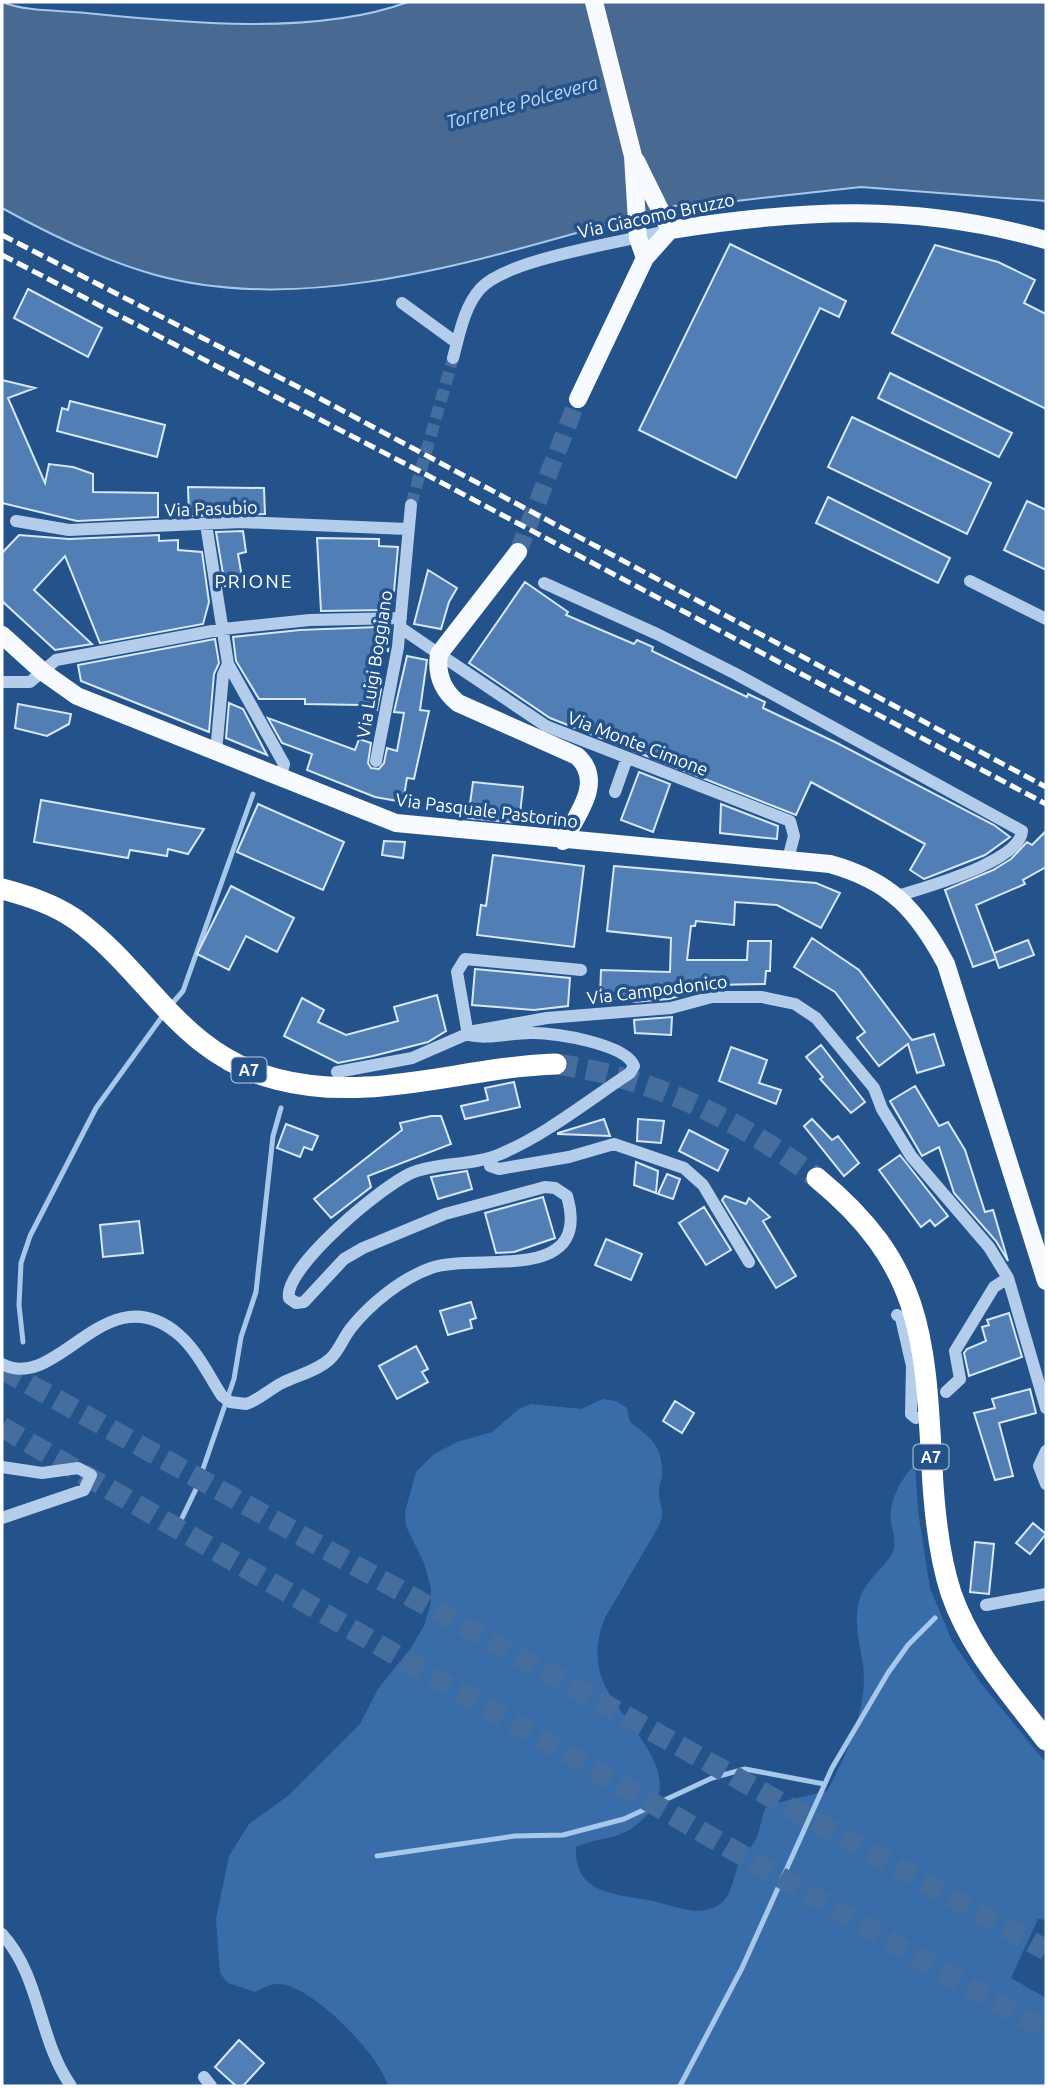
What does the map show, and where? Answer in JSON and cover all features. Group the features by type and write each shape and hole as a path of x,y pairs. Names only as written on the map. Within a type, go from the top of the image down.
{"highway":[{"name":"A7","path":"2,889 40,901 75,919 113,953 194,1037 230,1062 274,1079 325,1088 381,1088 470,1071 556,1064"},
{"name":"A7","path":"817,1178 864,1220 889,1254 901,1279 912,1308 925,1367 934,1496 942,1554 951,1591 975,1648 1046,1740"}],"main road":[{"path":"594,2 633,156 638,239 645,258"},
{"path":"578,399 645,258 670,230 633,156"},
{"name":"Via Giacomo Bruzzo","path":"670,230 759,216 839,212 941,216 1046,240"},
{"path":"518,552 438,669 442,684 458,703 581,760 587,769 590,786 563,841"},
{"name":"Via Pasquale Pastorino","path":"2,635 43,672 77,696 396,823 563,841 788,859 849,869 898,896"},
{"path":"898,896 928,932 956,990 1046,1281"}],"street":[{"name":"Via Giacomo Bruzzo","path":"453,358 464,318 481,288 509,271 539,260 670,230"},
{"path":"402,303 457,343"},
{"path":"407,529 411,505"},
{"name":"Via Pasubio","path":"16,521 69,530 240,522 407,529"},
{"path":"206,524 228,664 284,764 280,778"},
{"name":"Via Luigi Boggiano","path":"376,761 401,623 407,529"},
{"path":"970,581 1046,619"},
{"path":"544,583 691,651 1018,826 1022,831 1020,840 983,867 898,896"},
{"path":"2,682 30,682 56,660 223,629 310,620 401,623"},
{"name":"Via Monte Cimone","path":"401,623 444,657 545,726 790,821 794,835 788,859"},
{"path":"216,752 223,675 228,664"},
{"path":"615,792 627,758"},
{"name":"Via Campodonico","path":"468,1035 457,972 465,959 581,970"},
{"name":"Via Campodonico","path":"337,1072 412,1058 474,1031 547,1018 671,1009 712,997 762,997 795,1004 816,1018 874,1088 882,1109 911,1156 989,1247 1008,1278 1046,1408"},
{"name":"Via Campodonico","path":"2,1364 17,1370 33,1368 109,1321 141,1318 178,1334 230,1402 253,1402 331,1359 357,1320 395,1289 424,1271 444,1265 522,1262 552,1253 562,1243 568,1229 571,1210 567,1196 555,1188 545,1187 445,1214 374,1243 344,1259 304,1303 296,1303 289,1297 288,1287 310,1258 355,1213 402,1177 424,1168 493,1157 556,1122 630,1073 634,1066 628,1057 616,1051 568,1037 533,1033 468,1035"},
{"path":"493,1157 490,1166 499,1169 569,1157 614,1144 684,1168 703,1185 749,1262"},
{"path":"946,1392 960,1379 955,1351 994,1287 1008,1278"},
{"path":"897,1315 901,1318 912,1366 911,1415 916,1418"},
{"path":"1046,1451 1039,1466 1046,1484"},
{"path":"2,1467 29,1473 78,1468 91,1475 84,1490 2,1518"},
{"path":"986,1605 1046,1594"},
{"path":"2,1934 27,1970 47,2035 69,2083"}],"shaded area":[{"path":"603,1399 616,1401 627,1408 630,1422 658,1449 662,1465 659,1490 662,1510 660,1524 606,1616 599,1636 598,1651 598,1666 609,1692 649,1751 658,1770 659,1790 652,1810 631,1829 576,1847 577,1863 582,1875 600,1889 612,1893 687,1910 712,1908 728,1895 740,1861 756,1839 768,1805 827,1791 852,1738 863,1695 864,1680 857,1622 859,1601 867,1585 892,1554 895,1541 891,1521 892,1505 901,1483 915,1464 918,1511 930,1588 952,1641 980,1682 1046,1763 1046,1920 1038,1919 1011,1978 1046,1998 1046,2086 388,2086 373,2058 360,2042 346,2026 314,2000 299,1990 282,1984 270,1985 255,1992 228,1983 220,1973 216,1919 229,1856 249,1824 289,1795 360,1724 378,1689 410,1649 424,1626 431,1602 431,1588 424,1563 406,1526 405,1512 416,1472 434,1454 457,1442 492,1432 519,1409 531,1404 581,1409"}],"water":[{"name":"Torrente Polcevera","path":"2,2 43,10 249,24 333,19 372,13 408,2 1046,2 1046,201 861,187 736,201 687,203 422,272 353,284 285,289 217,287 152,274 113,261 2,208"}],"building":[{"path":"730,244 846,301 839,317 820,308 736,478 639,430"},
{"path":"935,245 998,262 1035,280 1024,303 1046,314 1046,409 892,333"},
{"path":"28,289 102,328 88,357 14,318"},
{"path":"890,373 1012,433 999,457 878,398"},
{"path":"2,380 35,388 8,398 45,483 49,464 73,467 93,474 93,492 158,493 158,517 77,521 2,503"},
{"path":"70,401 165,425 157,457 57,431 62,408 68,410"},
{"path":"852,417 991,483 967,534 828,467"},
{"path":"188,487 264,488 265,514 189,516"},
{"path":"828,497 950,558 938,583 816,523"},
{"path":"1027,501 1046,510 1046,570 1004,550"},
{"path":"243,531 246,552 238,554 243,583 225,586 216,532"},
{"path":"19,535 69,539 159,535 159,541 178,540 178,550 202,552 209,602 203,624 100,643 65,556 34,590 92,644 55,650 2,601 2,553"},
{"path":"317,538 379,539 379,546 398,547 393,603 384,605 382,610 321,611"},
{"path":"428,570 457,588 449,602 441,629 414,624"},
{"path":"525,582 568,612 566,615 634,644 637,640 653,647 652,651 747,697 748,694 765,702 763,708 837,743 994,825 1010,837 985,855 924,879 910,870 925,844 811,782 796,815 550,718 469,663"},
{"path":"378,627 390,633 388,651 378,647 364,686 381,689 377,710 361,708 361,705 305,704 305,699 259,699 236,661 233,637 300,630"},
{"path":"215,639 219,663 214,674 209,732 81,681 78,665"},
{"path":"407,656 427,660 420,710 429,711 414,779 407,778 403,802 375,797 307,770 312,754 282,743 268,718 355,750 359,739 371,743 368,763 371,768 379,769 384,763 387,748 397,751 404,713 394,712"},
{"path":"229,703 243,709 267,755 226,738"},
{"path":"18,704 71,714 69,724 47,736 15,728"},
{"path":"639,772 670,784 653,832 621,820"},
{"path":"473,782 523,787 519,823 468,818"},
{"path":"41,800 204,829 188,854 168,849 167,856 130,850 128,858 34,842"},
{"path":"258,804 344,842 323,890 237,852"},
{"path":"721,804 778,826 777,839 720,833"},
{"path":"1046,831 1046,867 1023,880 1025,884 976,905 996,959 973,967 945,890 993,870 1011,859 1027,842 1032,845"},
{"path":"384,841 405,842 403,858 382,855"},
{"path":"493,855 584,866 574,947 477,935 481,905 486,906"},
{"path":"614,866 816,883 840,893 821,928 777,905 735,902 734,925 696,921 695,926 691,926 687,960 747,960 748,941 771,941 770,971 766,971 765,984 712,985 692,988 692,992 669,999 633,1002 632,999 600,998 601,970 670,972 671,938 607,931"},
{"path":"231,886 294,918 277,952 246,936 229,970 197,954"},
{"path":"812,938 859,970 912,1040 934,1034 944,1065 917,1073 908,1044 879,1066 857,1038 865,1032 835,992 794,967"},
{"path":"1028,940 1034,955 999,968 994,953"},
{"path":"475,969 570,978 568,1006 534,1010 472,1005"},
{"path":"437,995 446,1031 428,1042 338,1063 284,1036 302,998 324,1010 318,1022 346,1035 398,1021 394,1007"},
{"path":"672,1017 671,1035 635,1033 634,1020"},
{"path":"821,1045 865,1102 851,1113 820,1079 823,1077 806,1057"},
{"path":"731,1047 767,1060 759,1083 781,1090 776,1104 719,1081"},
{"path":"514,1082 520,1107 465,1119 461,1106 488,1100 485,1088"},
{"path":"915,1086 939,1126 948,1122 965,1150 985,1212 993,1210 1008,1261 996,1241 954,1193 939,1147 922,1156 890,1101"},
{"path":"441,1116 451,1144 368,1176 371,1187 331,1218 314,1199 402,1130 400,1123"},
{"path":"604,1119 610,1136 558,1134 558,1133"},
{"path":"638,1119 664,1121 661,1143 637,1141"},
{"path":"812,1119 832,1140 838,1136 859,1163 844,1176 804,1126"},
{"path":"286,1124 318,1136 312,1150 304,1147 300,1157 277,1148"},
{"path":"689,1130 728,1150 718,1171 679,1151"},
{"path":"900,1155 948,1216 935,1226 930,1220 921,1227 879,1170"},
{"path":"636,1162 658,1171 656,1193 634,1185"},
{"path":"467,1171 472,1189 438,1199 431,1177"},
{"path":"667,1174 680,1179 673,1199 658,1194"},
{"path":"725,1196 746,1204 749,1198 770,1217 763,1221 796,1276 776,1288 722,1200"},
{"path":"543,1197 555,1238 514,1252 496,1253 485,1213"},
{"path":"704,1207 731,1250 706,1265 679,1223"},
{"path":"139,1221 143,1253 103,1257 100,1225"},
{"path":"606,1239 642,1254 631,1280 595,1265"},
{"path":"471,1302 476,1318 470,1320 472,1328 448,1335 440,1311"},
{"path":"1009,1313 1022,1357 969,1376 964,1353 986,1341 982,1327 989,1325 987,1320"},
{"path":"416,1346 428,1369 422,1372 428,1382 397,1399 379,1366"},
{"path":"1030,1389 1036,1413 999,1423 1013,1476 995,1480 974,1413 995,1408 992,1399"},
{"path":"675,1401 694,1413 682,1433 663,1421"},
{"path":"1033,1523 1046,1534 1030,1554 1016,1543"},
{"path":"975,1542 994,1544 989,1594 970,1592"},
{"path":"239,2040 264,2063 243,2086 236,2086 215,2067"}],"waterway":[{"path":"170,1006 183,991 253,794"},
{"path":"23,1342 19,1305 21,1263 30,1236 96,1108 164,1014"},
{"path":"182,1518 196,1489 234,1379 241,1337 256,1292 273,1136 281,1108"},
{"path":"680,2086 742,1968 832,1768 888,1673 908,1645 935,1618"},
{"path":"377,1856 515,1836 563,1835 624,1819 712,1778 745,1769 824,1784"}],"tunnel":[{"path":"411,505 453,358"},
{"path":"518,552 578,399"},
{"path":"556,1064 627,1079 694,1104 757,1137 817,1178"},
{"path":"2,1369 1046,1950"},
{"path":"2,1427 1046,2031"}],"railway":[{"path":"2,235 304,390 1046,787"},
{"path":"2,255 427,475 1046,804"}],"district":[{"name":"PRIONE","path":"254,581"}]}
